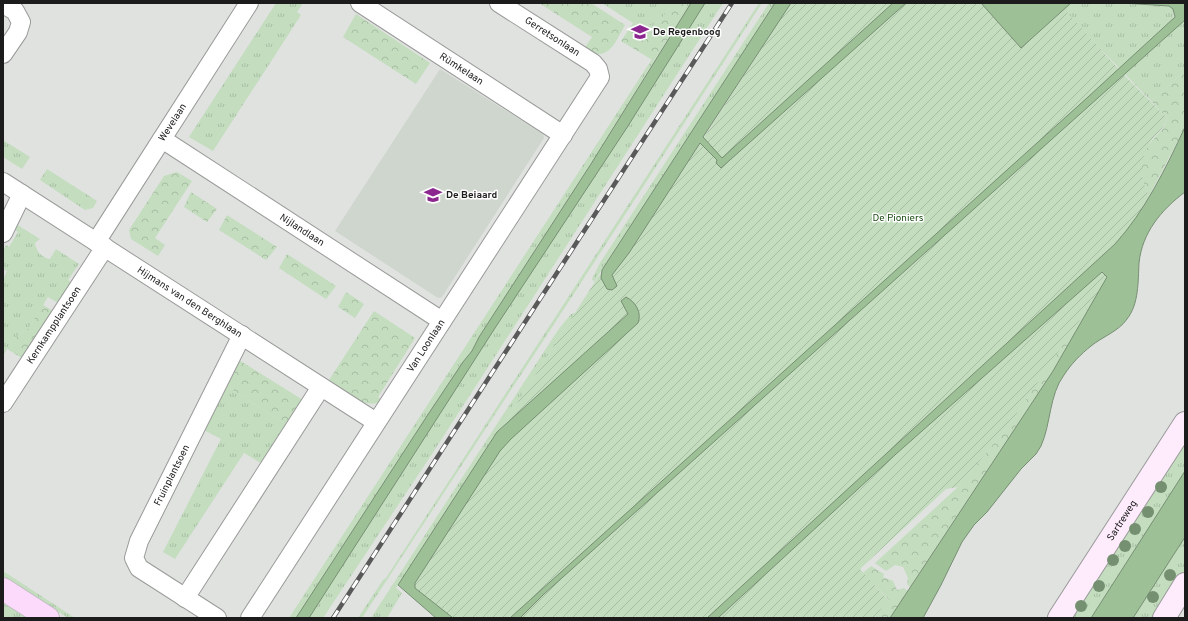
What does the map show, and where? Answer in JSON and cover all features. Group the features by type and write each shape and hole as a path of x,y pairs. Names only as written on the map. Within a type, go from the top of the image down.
{"main road":[{"path":"3,589 48,618"}],"street":[{"name":"Wevelaan","path":"100,245 162,139 248,3"},
{"name":"Rümkelaan","path":"360,3 563,135"},
{"name":"Gerretsonlaan","path":"499,3 593,63 600,74"},
{"path":"3,4 15,11 21,22 18,32 3,54"},
{"name":"Van Loonlaan","path":"250,618 563,135 600,77 600,74"},
{"name":"Nijlandlaan","path":"162,139 442,321"},
{"name":"Hijmans van den Berghlaan","path":"3,182 376,422"},
{"path":"3,233 22,194"},
{"name":"Kernkampplantsoen","path":"3,403 100,245"},
{"name":"Fruinplantsoen","path":"217,618 140,568 134,558 139,540 242,335"},
{"path":"185,598 321,387"},
{"name":"Sartreweg","path":"1059,618 1185,423"},
{"path":"1164,618 1185,584"}],"shaded area":[{"path":"691,3 705,3 628,126 495,328 309,618 296,618 427,416 472,351 479,337 591,164"},
{"path":"775,3 791,3 703,137 722,158 893,3 906,3 721,168 716,163 717,160 700,143 629,253 612,275 617,286 612,290 607,289 601,278 602,270"},
{"path":"981,3 1071,3 1021,48"},
{"path":"1123,3 1185,3 1185,20 544,594 520,618 510,618 1175,17 1173,9 1169,6"},
{"name":"De Beiaard","path":"440,69 543,134 544,138 442,297 438,298 335,231"},
{"path":"1185,127 1185,192 1161,214 1154,223 1144,242 1139,263 1136,299 1131,313 1120,327 1087,349 1076,359 1067,371 1055,391 1047,428 1041,446 987,512 974,525 962,542 923,618 890,618 1053,371 1107,277 1102,272 896,454 718,618 707,618 1115,244 1136,218 1154,188"},
{"path":"626,297 633,302 639,312 638,323 511,439 500,451 415,583 415,588 453,618 436,618 398,585 497,432 628,314 621,301"},
{"path":"1185,471 1185,537 1133,618 1091,618"}],"green space":[{"path":"276,3 303,3 297,12 301,15 213,151 189,137"},
{"path":"539,3 591,3 625,25 614,45 610,49 605,53 592,53 584,49 592,37"},
{"path":"602,3 674,3 662,18 653,26 633,23"},
{"path":"674,3 691,3 654,61 621,41 633,23 653,26 662,18"},
{"path":"705,3 723,3 432,454 323,618 309,618 495,328 628,126"},
{"path":"759,3 762,3 575,292 362,618 358,618 383,580 386,578"},
{"path":"769,3 775,3 594,282 592,279 600,263"},
{"name":"De Pioniers","path":"791,3 981,3 1021,48 1063,10 1066,11 1124,75 1167,118 1162,128 1146,149 1142,163 1142,176 1149,196 1131,226 1102,287 1009,425 958,487 946,489 860,569 888,600 874,618 453,618 415,588 415,583 454,522 507,424 507,419 598,277 601,274 612,275 629,253"},
{"path":"1071,3 1123,3 1169,6 1173,9 1174,29 1185,20 1185,71 1151,101 1063,10"},
{"path":"356,14 430,63 416,84 343,37"},
{"path":"652,59 654,61 591,164 479,337 472,351 427,416 296,618 289,618"},
{"path":"1185,71 1185,127 1149,196 1142,176 1144,154 1147,147 1163,128 1167,118 1151,101"},
{"path":"3,140 30,157 22,169 3,157"},
{"path":"47,169 97,201 93,208 85,210 40,180"},
{"path":"177,172 192,181 155,238 165,245 158,256 131,239 129,230 164,176"},
{"path":"191,192 217,209 207,222 184,207"},
{"path":"227,215 277,247 266,260 219,230"},
{"path":"16,224 40,239 35,243 40,254 44,257 50,259 56,249 79,264 68,280 73,284 60,304 48,297 29,328 13,339 3,356 3,280 7,271 3,269 3,251 6,245 9,247 18,232 14,229"},
{"path":"287,254 336,286 326,299 279,268"},
{"path":"1107,277 1053,371 910,587 907,584 908,578 903,567 895,565 886,571 875,563 958,487 1009,425"},
{"path":"346,292 364,304 355,318 338,307"},
{"path":"42,301 44,302 43,305 55,312 22,358 7,349 13,339 29,328 40,309 35,305 36,302 40,305"},
{"path":"374,311 415,338 378,397 383,400 377,403 370,403 355,398 329,380"},
{"path":"575,313 507,419 507,424 497,432 396,588 402,593 387,618 371,618 558,330 571,314"},
{"path":"239,360 303,400 287,425 225,385"},
{"path":"225,385 287,425 262,464 244,453 175,559 163,552 221,439 202,429"},
{"path":"1185,432 1185,471 1091,618 1065,618"},
{"path":"1185,537 1185,574 1156,618 1133,618"},
{"path":"871,566 884,574 883,577 893,581 897,590 904,588 908,591 890,618 874,618 888,599 863,573"},
{"path":"3,571 75,618 68,618 3,576"},
{"path":"3,603 27,618 3,618"}],"railway":[{"path":"333,618 732,3"}],"place":[{"name":"De Regenboog","path":"640,32"},
{"name":"De Beiaard","path":"433,195"}]}
